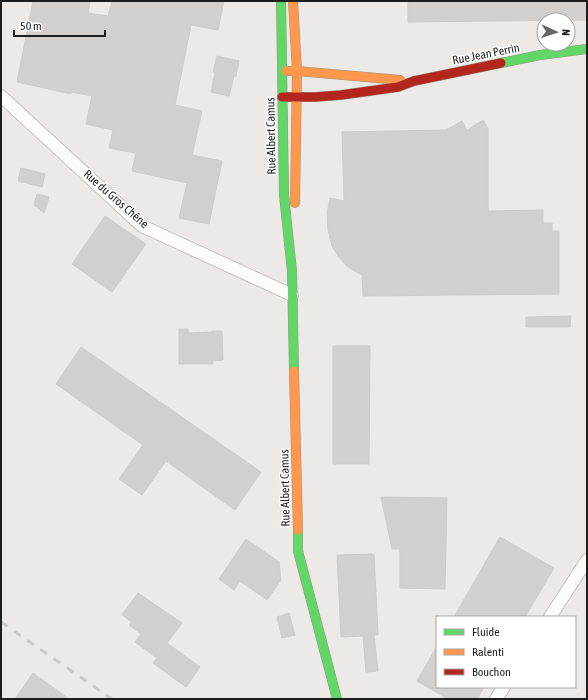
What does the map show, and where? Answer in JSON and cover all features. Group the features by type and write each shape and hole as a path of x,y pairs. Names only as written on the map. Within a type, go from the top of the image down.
{"street":[{"name":"Rue Albert Camus","path":"281,1 284,195 292,271"},
{"name":"Rue Albert Camus","path":"293,1 297,97 296,200 292,295 298,551 337,699"},
{"name":"Rue Jean Perrin","path":"282,97 315,97 398,87 414,81 540,55 587,49"},
{"name":"Rue Jean Perrin","path":"282,71 414,81"},
{"name":"Rue du Gros Chêne","path":"1,96 142,226 292,295"},
{"path":"551,616 587,560"},
{"path":"496,699 503,688"}],"building":[{"path":"33,1 90,1 88,13 108,16 112,1 224,1 218,30 191,25 175,105 202,111 192,155 222,161 209,224 179,218 187,183 132,171 136,153 109,148 113,130 86,124 92,96 72,92 71,94 17,82"},
{"path":"408,1 587,1 587,20 576,20 576,12 536,12 536,21 408,22"},
{"path":"217,56 239,61 236,76 234,76 229,96 211,92 215,73 213,72"},
{"path":"483,120 488,129 488,211 543,210 543,223 552,223 552,231 559,231 559,294 363,296 362,275 351,269 338,256 332,246 328,230 327,214 330,198 344,201 342,132 446,130 462,121 467,130"},
{"path":"21,168 45,174 42,187 18,181"},
{"path":"37,194 49,197 44,213 34,205"},
{"path":"105,216 146,244 112,292 72,264"},
{"path":"571,316 570,327 526,327 526,317"},
{"path":"179,329 188,329 188,333 222,331 223,360 212,361 213,364 179,364"},
{"path":"333,346 370,346 369,464 333,464"},
{"path":"81,347 261,472 235,510 166,461 142,495 119,479 143,445 56,384"},
{"path":"381,497 447,498 445,589 400,588 400,549 392,549"},
{"path":"500,537 554,568 526,616 455,616"},
{"path":"246,539 279,562 281,580 267,600 240,581 234,590 219,579"},
{"path":"374,554 378,635 374,635 378,671 366,672 363,636 341,637 337,555"},
{"path":"138,593 182,623 167,643 200,667 186,687 153,663 157,658 135,642 141,634 129,625 132,622 122,615"},
{"path":"289,613 295,635 282,638 277,617"},
{"path":"436,648 436,688 483,688 477,699 448,699 417,681"},
{"path":"33,673 69,699 15,699"}],"railway":[{"path":"1,622 112,699"}],"traffic: fast":[{"path":"281,1 284,195 292,271 294,371"},
{"path":"501,63 540,55 587,49"},
{"path":"298,530 298,551 337,699"}],"traffic: slow":[{"path":"293,1 297,71 295,203"},
{"path":"286,71 400,80"},
{"path":"294,371 298,530"}],"traffic: jam":[{"path":"282,97 341,95 398,87 414,81 501,63"}]}
